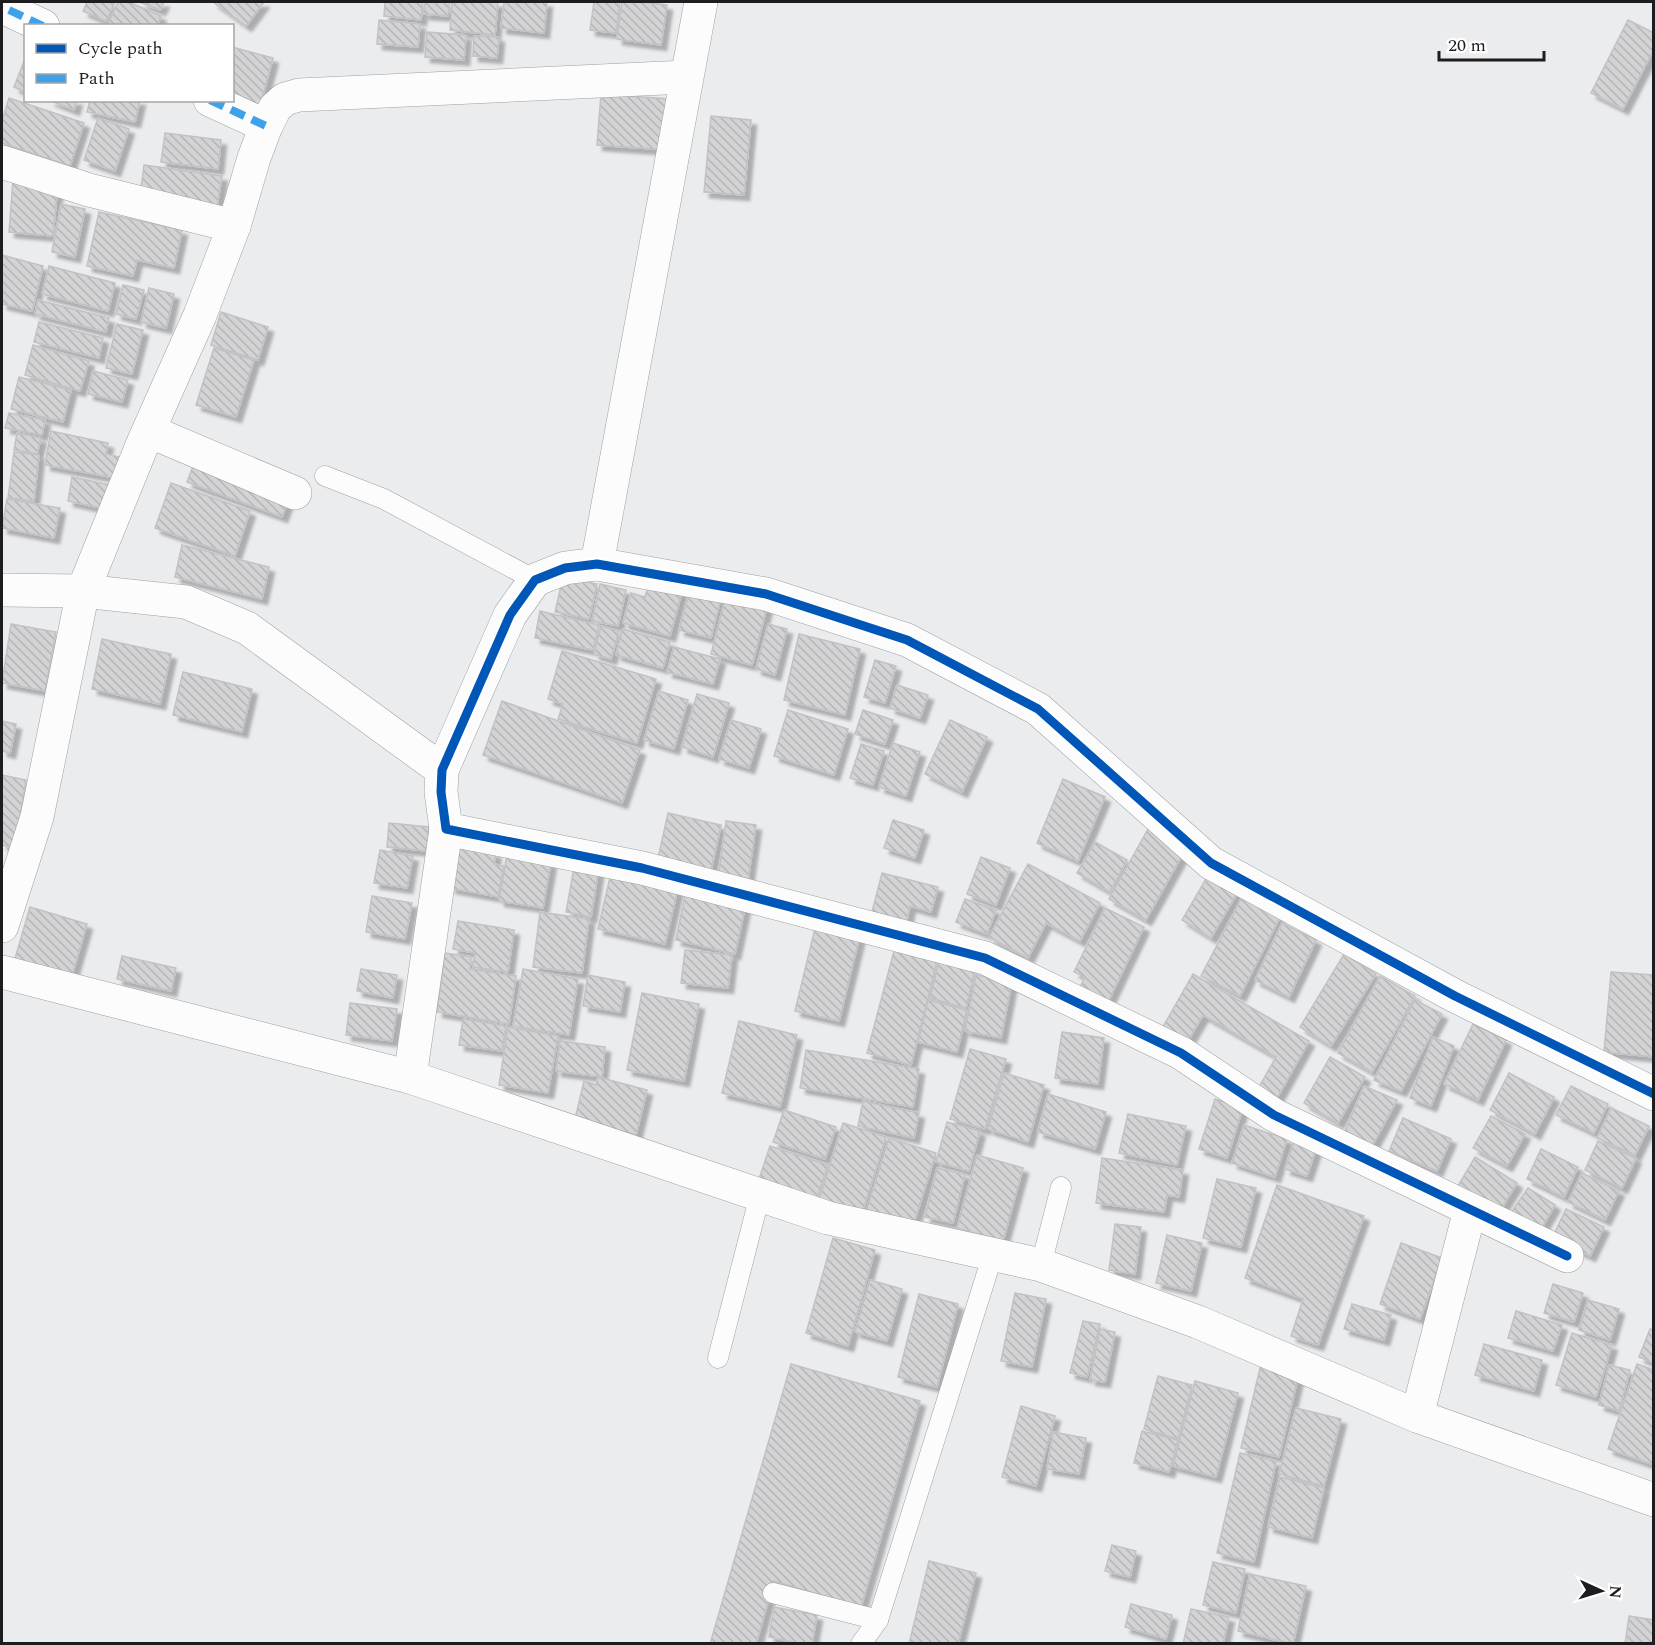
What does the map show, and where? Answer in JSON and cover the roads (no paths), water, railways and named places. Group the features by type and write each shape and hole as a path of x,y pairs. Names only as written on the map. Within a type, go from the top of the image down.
{"street":[{"path":"597,564 701,2"},
{"path":"8,12 38,24"},
{"path":"2,926 37,816 83,591 200,315 234,226 254,158 275,108 285,99 299,95 686,77"},
{"path":"214,102 266,126"},
{"path":"2,162 89,190 234,226"},
{"path":"149,431 295,493"},
{"path":"410,1077 447,830 441,792 442,770 510,615 535,580 565,568 597,564 766,594 907,640 1038,709 1211,863 1455,996 1653,1094"},
{"path":"2,590 83,591 186,602 247,628 442,770"},
{"path":"447,830 642,868 986,958 1181,1053 1274,1114 1567,1256"},
{"path":"2,972 410,1077 828,1218 1041,1265 1198,1322 1417,1416 1653,1500"},
{"path":"1417,1416 1470,1210"}],"lane":[{"path":"325,476 384,499 535,580"},
{"path":"1041,1265 1061,1187"},
{"path":"718,1358 760,1195"},
{"path":"861,1644 878,1620 993,1254"},
{"path":"773,1593 878,1620"}]}
